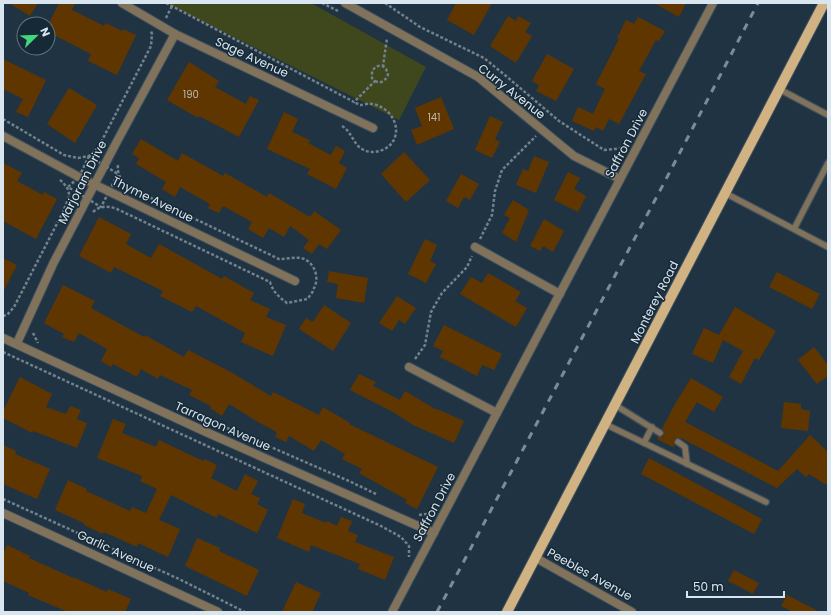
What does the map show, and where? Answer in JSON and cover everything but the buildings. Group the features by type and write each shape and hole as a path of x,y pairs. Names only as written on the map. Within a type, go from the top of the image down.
{"main road":[{"name":"Monterey Road","path":"507,612 824,3"}],"street":[{"name":"Sage Avenue","path":"122,3 175,34 373,128"},
{"name":"Curry Avenue","path":"345,3 478,77 574,156 620,179"},
{"name":"Saffron Drive","path":"392,612 713,3"},
{"name":"Marjoram Drive","path":"17,343 53,264 94,184 175,34"},
{"name":"Thyme Avenue","path":"3,136 94,184 295,280"},
{"path":"476,247 560,294"},
{"name":"Tarragon Avenue","path":"3,338 17,343 206,432 434,533"},
{"path":"409,367 497,413"},
{"name":"Garlic Avenue","path":"3,513 217,612"},
{"name":"Peebles Avenue","path":"536,558 632,612"}],"lane":[{"path":"779,89 828,115"},
{"path":"794,229 827,165"},
{"path":"725,193 828,247"},
{"path":"615,405 660,433"},
{"path":"605,424 766,502"},
{"path":"644,443 652,427"},
{"path":"678,442 685,447 687,464"}],"path":[{"path":"166,3 360,105 371,103 379,106 387,111 392,117 396,126 395,137 392,143 386,148 379,152 369,152 361,149 354,142 351,134 338,124"},
{"path":"322,3 343,14"},
{"path":"385,3 420,27 484,58 559,121 604,150 625,147 627,143"},
{"path":"3,119 64,155 78,158 89,156 98,148 151,46 152,34 150,29"},
{"path":"383,66 379,65 372,71 372,78 380,83 383,82 388,75 386,68 383,66 387,36 394,40"},
{"path":"354,102 375,81"},
{"path":"532,130 538,135"},
{"path":"89,215 95,209 101,207 110,206 117,209 270,282 272,289 278,297 287,303 307,299 314,289 317,279 314,269 309,262 302,258 279,259 128,187 122,182 118,174 117,166 119,161"},
{"path":"3,316 7,315 14,307 63,212 69,196 68,187 52,175"},
{"path":"32,329 33,336 38,343 44,347"},
{"path":"3,352 381,526 401,537 409,546 409,557 407,562"},
{"path":"223,427 349,481 377,495"},
{"path":"3,499 158,569 245,612"},
{"path":"413,515 426,514 437,508"}],"green space":[{"path":"166,3 311,3 426,67 399,120"}],"railway":[{"path":"437,612 758,3"}]}
